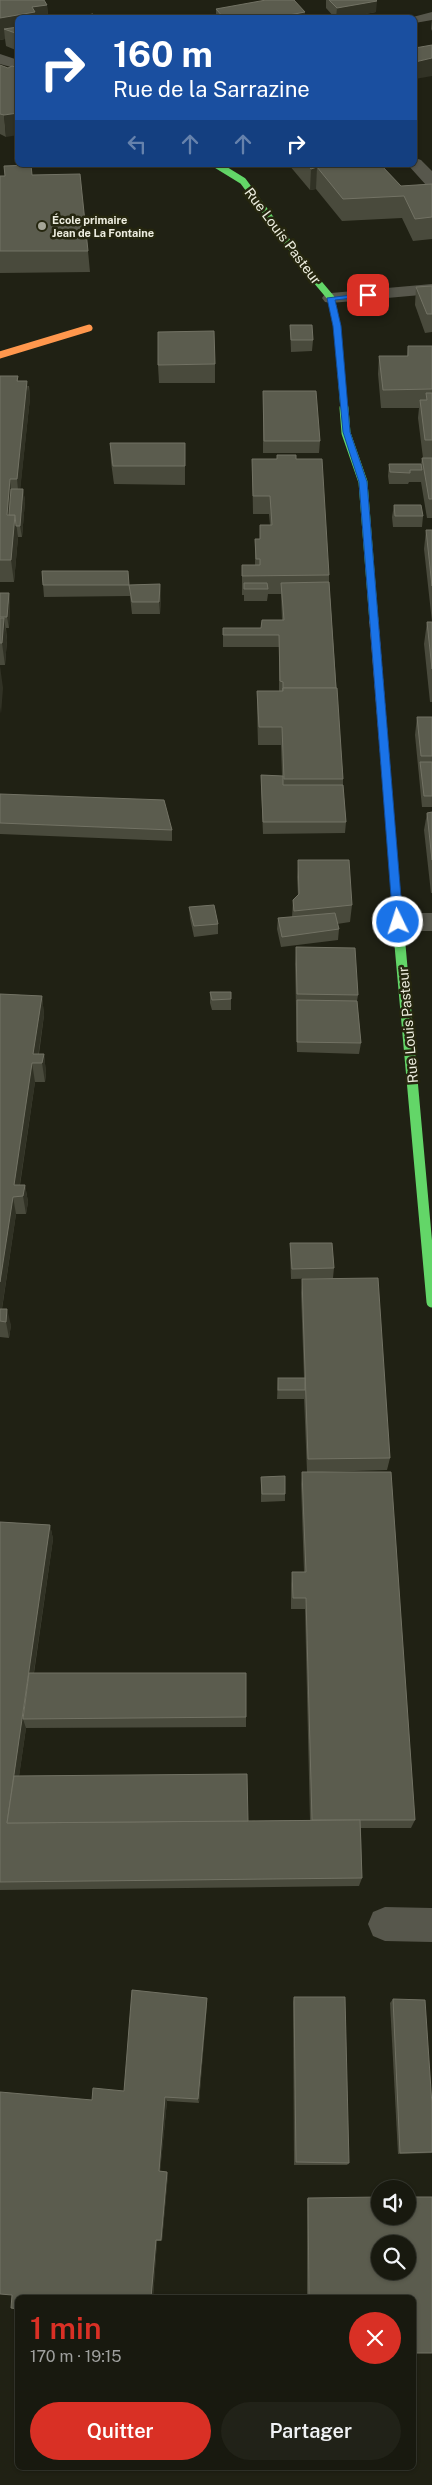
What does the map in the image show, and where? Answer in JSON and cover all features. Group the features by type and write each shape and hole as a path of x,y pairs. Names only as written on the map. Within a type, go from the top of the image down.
{"street":[{"path":"417,19 432,16"},
{"path":"0,59 15,64"},
{"path":"417,165 432,180"},
{"name":"Rue Louis Pasteur","path":"221,167 243,181 330,298 337,326 346,432 363,482 398,922 432,1302"},
{"path":"330,298 432,290"},
{"path":"0,355 89,328"},
{"path":"398,922 432,922"},
{"path":"385,1924 432,1925"}],"building":[{"path":"0,0 44,0 47,5 32,7 35,12 0,18"},
{"path":"266,0 294,0 305,12 289,15 221,15 216,9"},
{"path":"329,0 376,0 377,1 337,8"},
{"path":"15,27 15,33 4,29"},
{"path":"432,45 432,58 417,62 417,48"},
{"path":"0,65 8,68 12,66 15,67 15,113 0,114"},
{"path":"4,166 31,167 32,175 80,174 88,251 0,251 0,176 5,176"},
{"path":"317,167 383,167 401,186 432,184 432,217 415,219 404,196 343,199"},
{"path":"432,286 432,314 427,314 416,287"},
{"path":"290,325 312,325 313,340 291,340"},
{"path":"214,331 215,364 158,365 158,332"},
{"path":"408,346 432,346 432,389 383,390 379,356 408,356"},
{"path":"0,376 18,376 17,381 27,381 17,479 10,479 7,515 15,515 11,560 0,560"},
{"path":"263,391 316,391 320,441 264,441"},
{"path":"426,393 432,393 432,440 425,440 420,400 427,400"},
{"path":"110,443 185,443 185,466 113,466"},
{"path":"277,455 296,455 296,459 322,459 329,575 242,576 242,565 260,565 260,559 256,559 255,539 260,539 260,525 272,525 270,496 253,496 252,459 277,459"},
{"path":"422,458 432,458 432,499 429,499"},
{"path":"389,464 421,464 422,470 410,470 410,473 390,472"},
{"path":"11,489 23,489 20,526 16,526 15,515 9,515"},
{"path":"394,505 421,505 423,516 395,516"},
{"path":"426,530 432,530 432,586"},
{"path":"42,571 128,571 129,585 43,585"},
{"path":"329,582 336,688 283,688 283,682 280,681 279,635 223,635 223,628 261,628 262,620 284,620 281,583"},
{"path":"244,583 267,583 268,589 244,589"},
{"path":"160,584 159,602 132,602 129,585"},
{"path":"0,593 9,593 7,617 0,617"},
{"path":"0,618 4,618 2,643 0,643"},
{"path":"427,622 432,622 432,669"},
{"path":"283,688 337,688 343,779 284,779 282,727 259,727 257,691 283,691"},
{"path":"417,717 432,717 432,756 421,756"},
{"path":"420,762 432,762 432,796 424,796"},
{"path":"261,775 283,776 283,785 343,785 346,822 263,822"},
{"path":"0,794 164,800 172,830 0,823"},
{"path":"432,812 432,860 427,813"},
{"path":"298,860 349,860 352,905 294,911 293,900 299,894"},
{"path":"214,905 218,924 194,926 189,907"},
{"path":"335,913 339,929 282,937 278,918"},
{"path":"296,947 355,948 358,995 297,994"},
{"path":"210,992 231,992 231,999 212,1000"},
{"path":"0,994 42,996 33,1054 44,1054 42,1063 32,1063 14,1185 25,1185 23,1196 13,1197 0,1282"},
{"path":"297,1000 357,1001 361,1043 297,1042"},
{"path":"290,1243 332,1243 334,1268 292,1269"},
{"path":"378,1278 390,1458 308,1459 302,1279"},
{"path":"0,1309 7,1309 6,1322 0,1321"},
{"path":"278,1378 305,1378 305,1390 278,1390"},
{"path":"302,1472 391,1472 415,1820 312,1820 306,1598 293,1598 292,1572 306,1572"},
{"path":"285,1476 285,1494 262,1494 261,1477"},
{"path":"0,1522 50,1525 7,1823 360,1820 362,1878 0,1882"},
{"path":"29,1673 246,1673 246,1717 23,1719"},
{"path":"247,1774 248,1821 7,1823 14,1776"},
{"path":"132,1990 207,1998 198,2099 165,2097 159,2171 167,2172 161,2240 156,2240 151,2295 15,2295 15,2309 11,2308 12,2295 0,2294 0,2092 92,2100 93,2088 124,2091"},
{"path":"294,1997 345,1997 349,2163 296,2162"},
{"path":"393,1999 425,2000 432,2105 432,2152 400,2153"},
{"path":"371,2197 371,2225 416,2225 416,2197 432,2197 432,2353 416,2353 416,2295 309,2295 308,2198"}],"traffic: fast":[{"path":"220,167 243,181 310,273 331,298 337,326 346,433 363,482 374,622"},
{"path":"396,896 432,1302"}],"traffic: slow":[{"path":"0,355 89,328"},
{"path":"374,622 396,896"}],"place":[{"name":"École primaire Jean de La Fontaine","path":"42,226"}],"route":[{"path":"368,295 330,298 337,326 346,432 363,482 398,922"}]}
